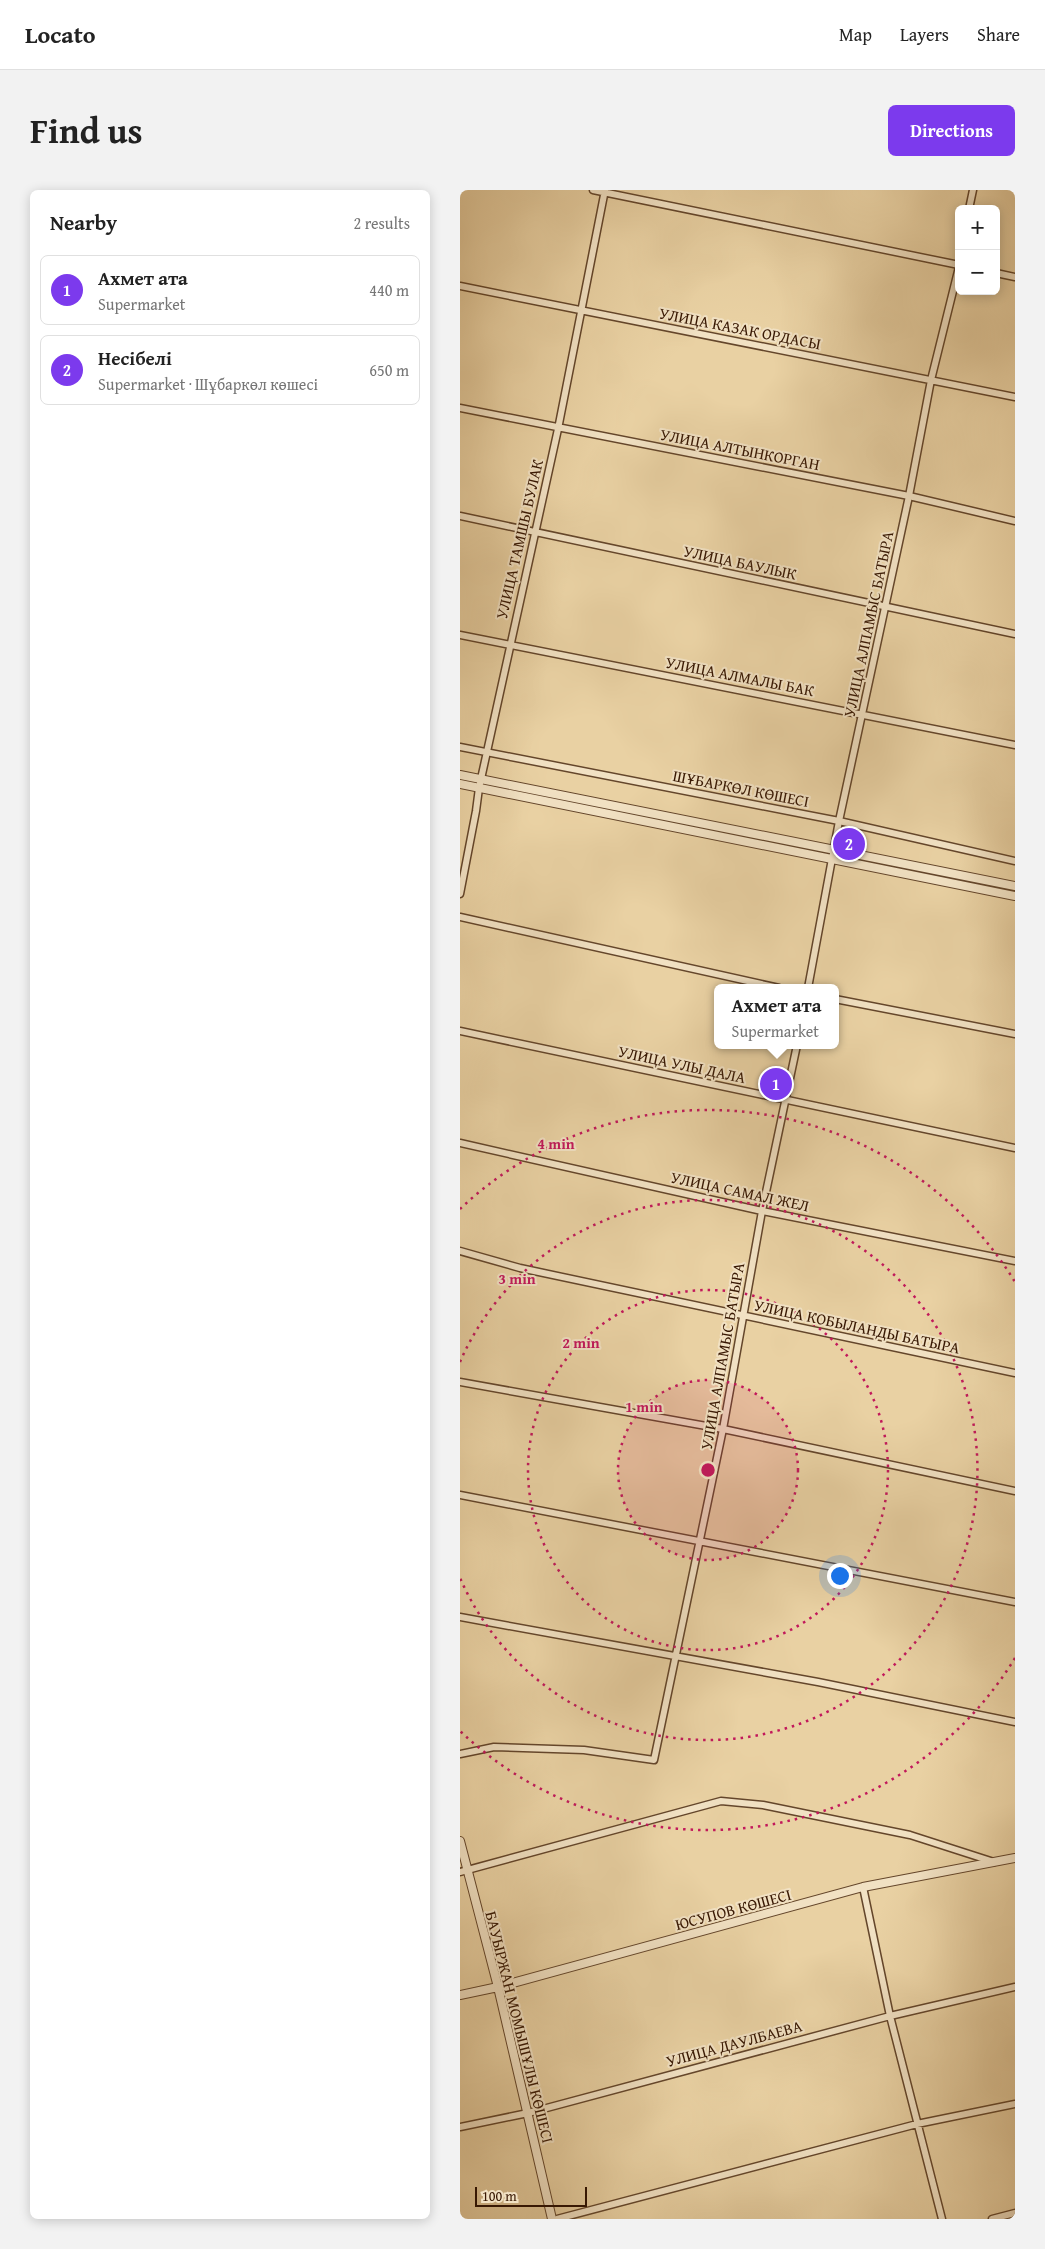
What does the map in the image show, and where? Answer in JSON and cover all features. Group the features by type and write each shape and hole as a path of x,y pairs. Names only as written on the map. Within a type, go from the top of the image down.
{"street":[{"path":"593,190 955,265"},
{"path":"970,205 973,190"},
{"name":"УЛИЦА ТАМШЫ БУЛАК","path":"460,894 479,788 558,429 605,191"},
{"path":"1000,274 1015,277"},
{"name":"УЛИЦА АЛПАМЫС БАТЫРА","path":"809,984 839,821 886,608 931,380 955,282"},
{"name":"УЛИЦА КАЗАК ОРДАСЫ","path":"460,286 1015,397"},
{"name":"УЛИЦА АЛТЫНКОРГАН","path":"460,408 558,429 909,496 1015,521"},
{"name":"УЛИЦА БАУЛЫК","path":"460,516 1015,634"},
{"name":"УЛИЦА АЛМАЛЫ БАК","path":"460,634 1015,745"},
{"name":"ШҰБАРКӨЛ КӨШЕСІ","path":"460,748 839,821 1015,861"},
{"path":"460,775 1015,886"},
{"path":"460,784 1015,896"},
{"path":"460,917 761,984"},
{"path":"839,1000 1015,1034"},
{"name":"УЛИЦА УЛЫ ДАЛА","path":"460,1032 1015,1148"},
{"name":"УЛИЦА АЛПАМЫС БАТЫРА","path":"460,1754 494,1747 584,1750 654,1760 724,1429 762,1211 796,1049"},
{"name":"УЛИЦА САМАЛ ЖЕЛ","path":"460,1143 762,1211 1015,1261"},
{"name":"УЛИЦА КОБЫЛАНДЫ БАТЫРА","path":"460,1251 520,1268 743,1317 1015,1373"},
{"path":"460,1382 724,1429 1015,1491"},
{"path":"460,1495 1015,1602"},
{"path":"460,1617 675,1655 1015,1722"},
{"path":"466,1871 721,1801 763,1805 910,1835 995,1862"},
{"name":"БАУЫРЖАН МОМЫШҰЛЫ КӨШЕСІ","path":"460,1841 466,1871 498,1987 552,2219"},
{"name":"ЮСУПОВ КӨШЕСІ","path":"460,1995 498,1987 863,1888 1015,1858"},
{"path":"863,1888 890,2016 942,2219"},
{"name":"УЛИЦА ДАУЛБАЕВА","path":"460,2127 528,2114 890,2016 1015,1988"},
{"path":"557,2219 917,2124 1015,2104"},
{"path":"992,2219 1015,2213"}],"place":[{"name":"Несібелі","path":"849,844"},
{"name":"Ахмет ата","path":"776,1084"}]}
